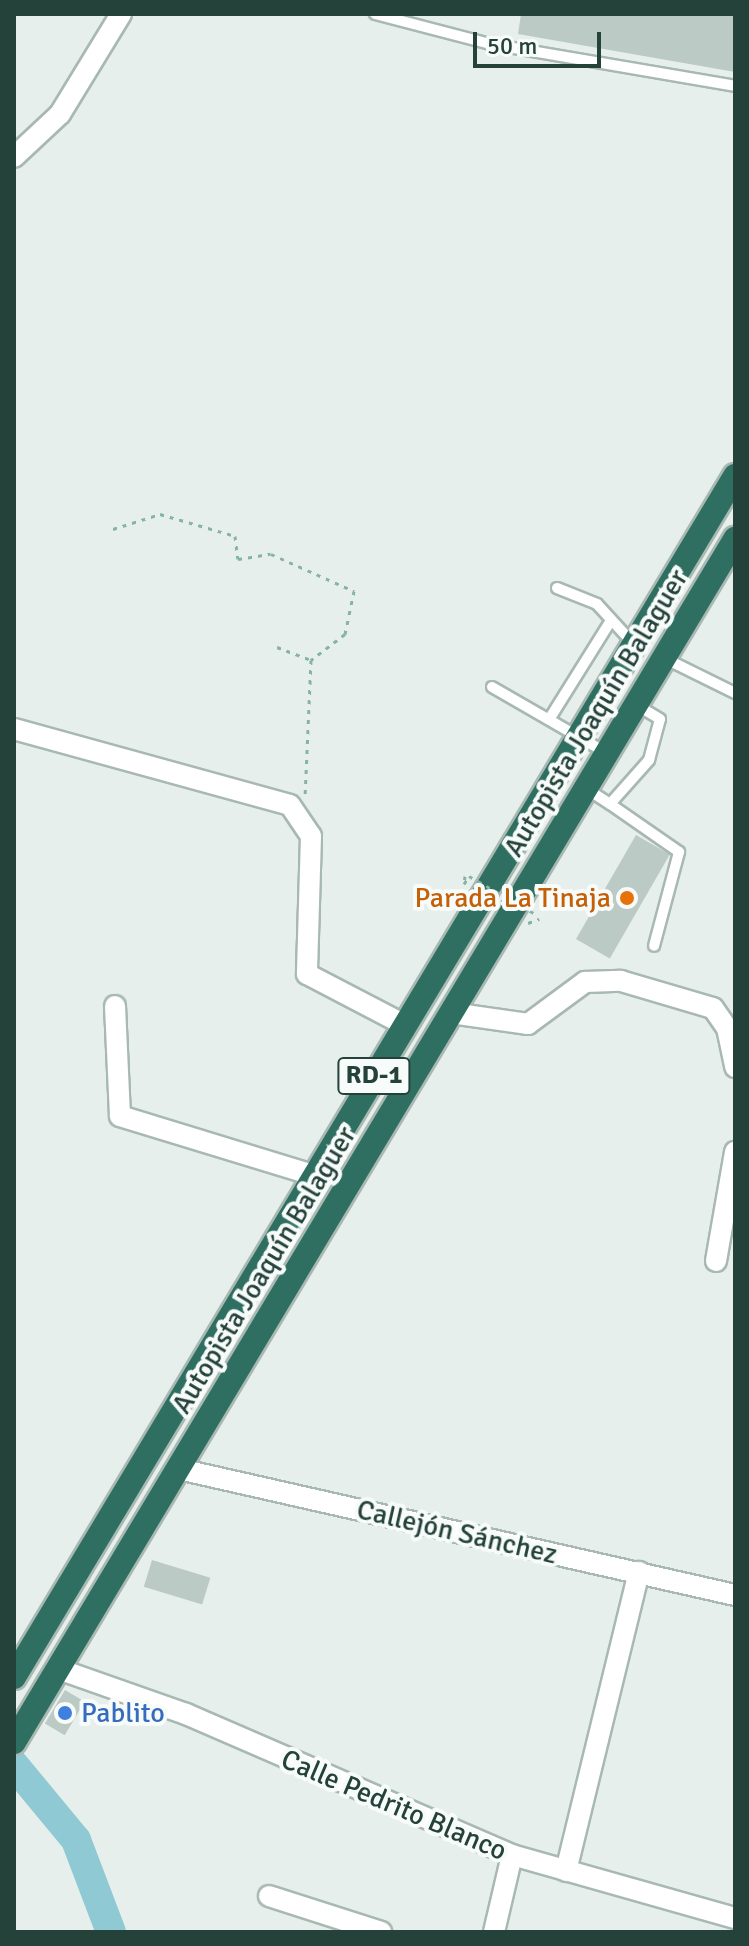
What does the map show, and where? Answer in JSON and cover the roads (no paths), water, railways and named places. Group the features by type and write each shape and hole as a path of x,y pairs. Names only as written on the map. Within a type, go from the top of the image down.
{"highway":[{"name":"Autopista Joaquín Balaguer","path":"14,1677 632,642 735,476"},
{"name":"Autopista Joaquín Balaguer","path":"14,1742 61,1670 735,539"}],"street":[{"path":"14,157 60,114 121,14"},
{"path":"14,729 275,795 304,815 312,860 307,974 405,1025"},
{"path":"451,1013 528,1024 573,988 599,980 698,1000 729,1016 735,1067"},
{"path":"115,1006 120,1116 313,1175"},
{"path":"716,1261 735,1152"},
{"name":"Callejón Sánchez","path":"179,1469 735,1595"},
{"path":"566,1871 639,1572"},
{"name":"Calle Pedrito Blanco","path":"61,1670 186,1714 512,1855 735,1918"},
{"path":"494,1932 512,1855"},
{"path":"269,1896 380,1932"}],"lane":[{"path":"375,14 490,44 735,86"},
{"path":"557,588 597,604 610,622 632,642"},
{"path":"550,718 610,622"},
{"path":"664,658 735,693"},
{"path":"492,687 607,753"},
{"path":"610,804 660,735 660,719 637,705"},
{"path":"585,788 679,852 654,946"}],"waterway":[{"path":"14,1765 76,1840 111,1932"}],"place":[{"name":"Parada La Tinaja","path":"627,898"},
{"name":"Pablito","path":"65,1713"}]}
